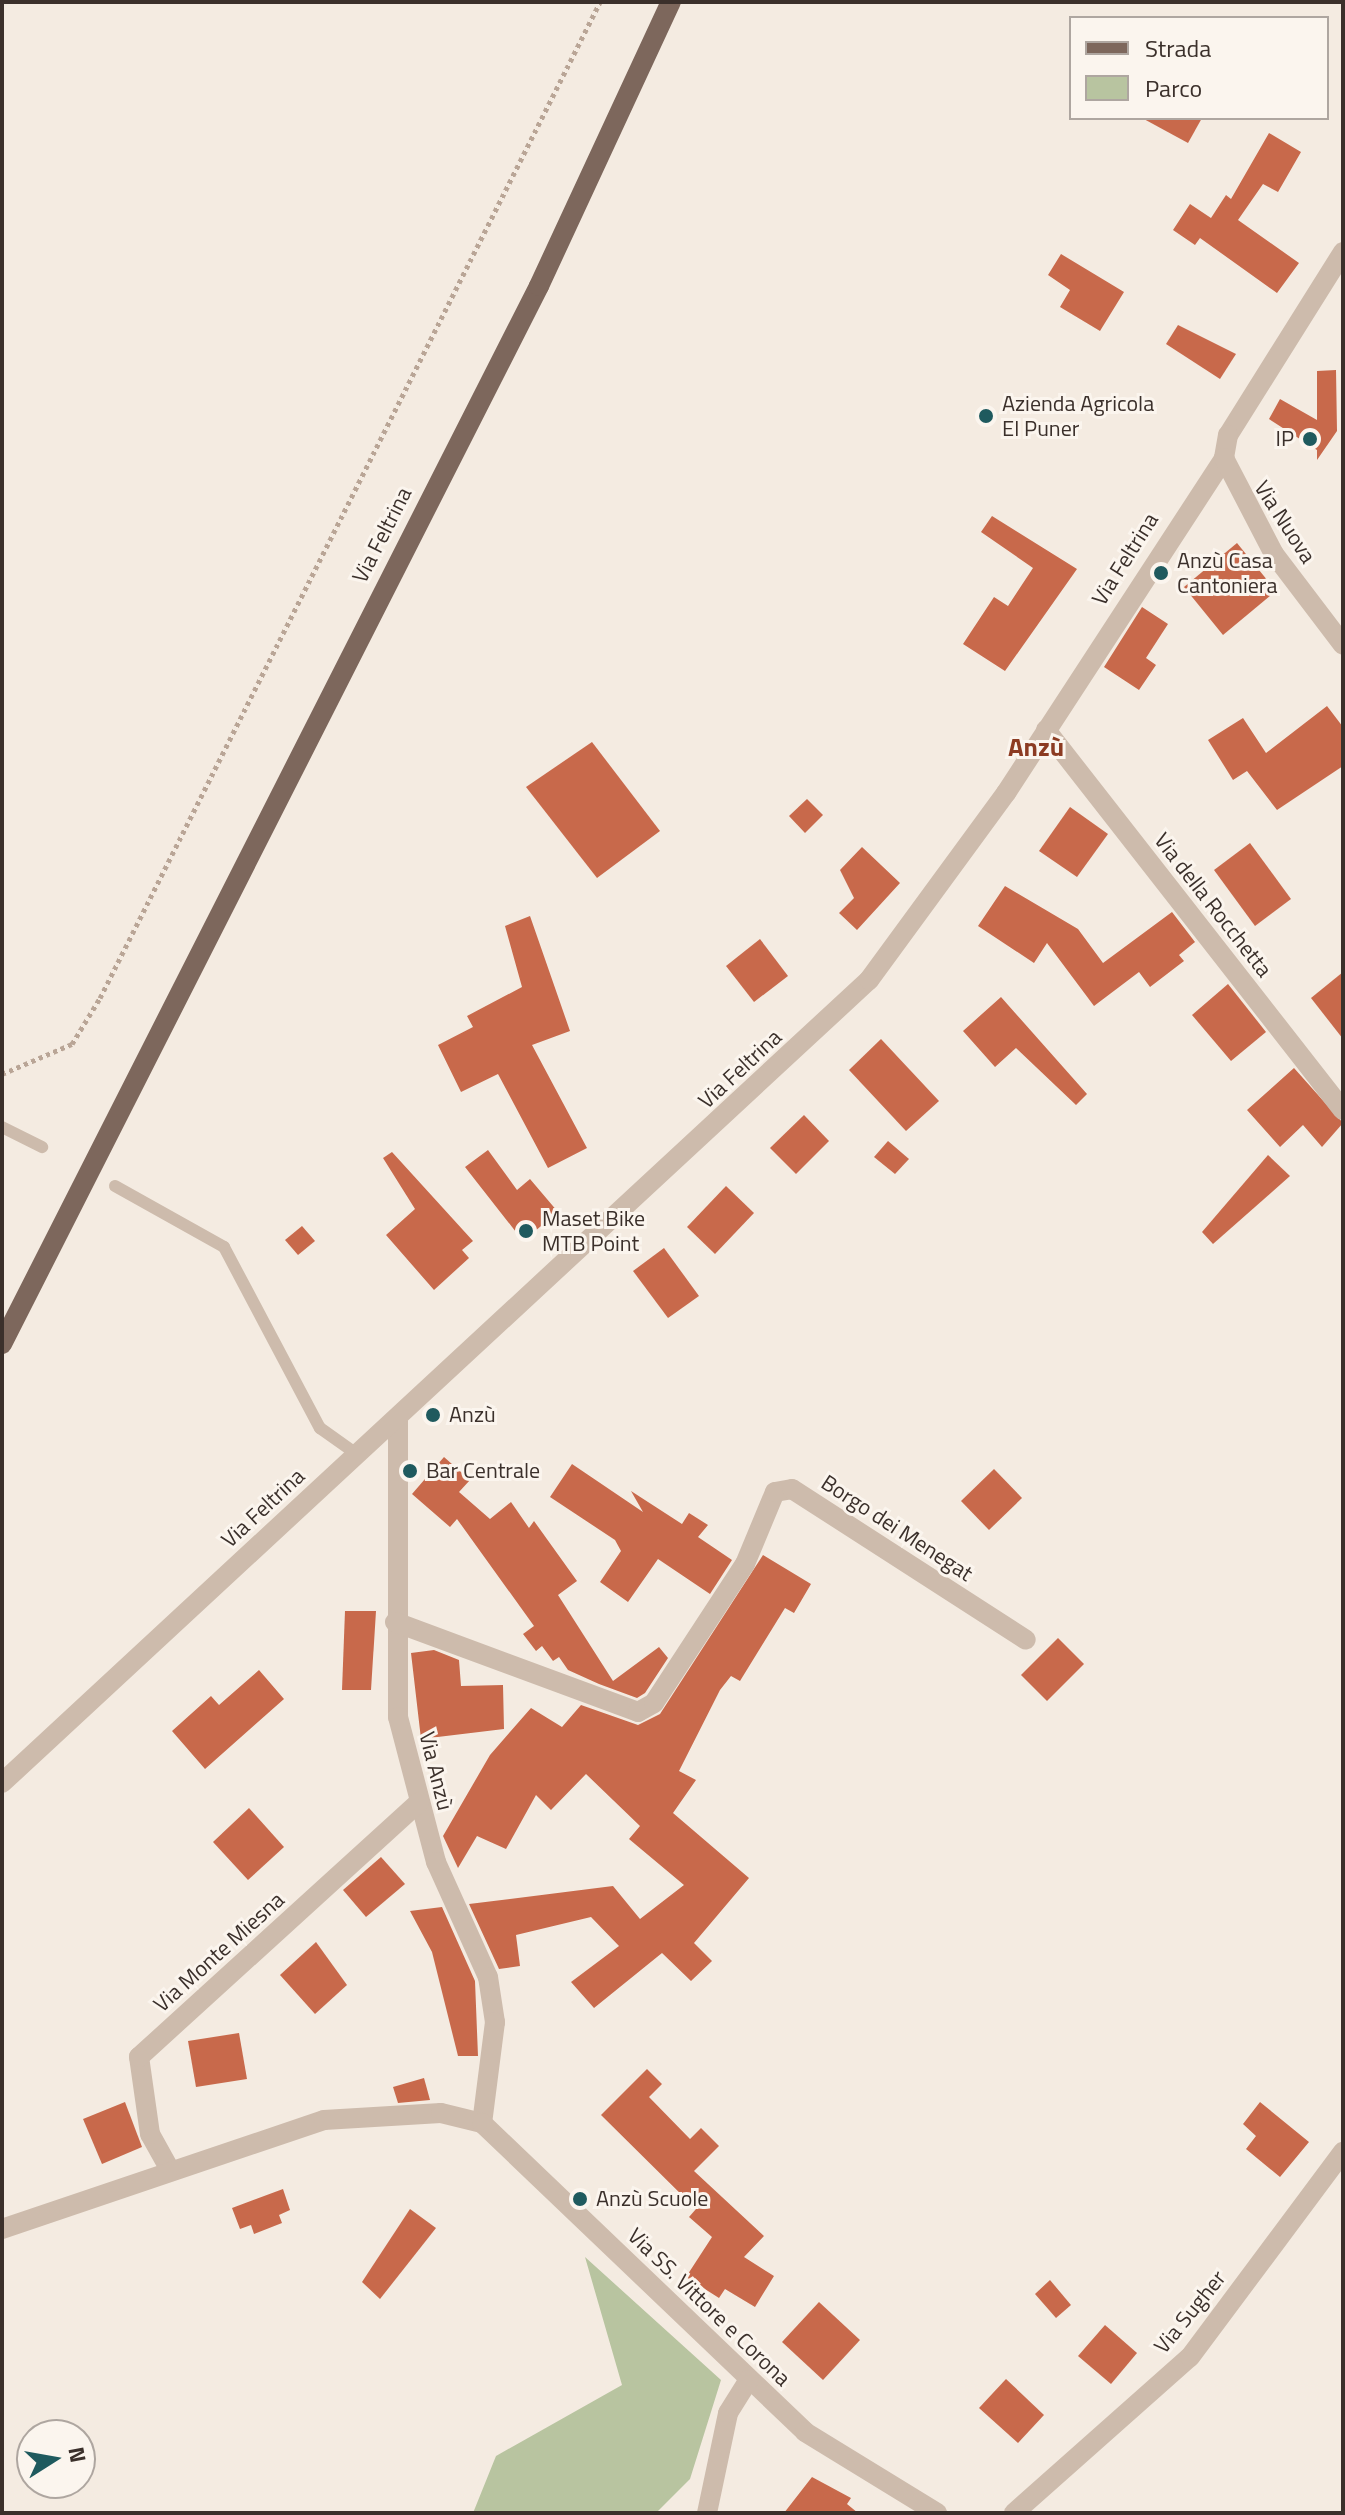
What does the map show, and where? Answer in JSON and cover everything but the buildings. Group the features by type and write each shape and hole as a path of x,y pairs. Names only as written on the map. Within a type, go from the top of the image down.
{"main road":[{"name":"Via Feltrina","path":"2,1344 539,286 671,2"}],"street":[{"name":"Via Feltrina","path":"2,1783 869,980 1046,730 1224,458 1228,435 1343,252"},
{"name":"Via Nuova","path":"1224,458 1274,554 1343,645"},
{"name":"Via della Rocchetta","path":"1046,730 1343,1110"},
{"name":"Via Anzù","path":"398,1417 404,1448 396,1488 398,1717 436,1862 488,1977 492,2081 482,2123"},
{"name":"Borgo dei Menegat","path":"395,1622 638,1712 654,1703 745,1564 775,1492 792,1489 1026,1640"},
{"name":"Via Monte Miesna","path":"170,2170 150,2134 139,2057 419,1802"},
{"path":"2,2229 324,2120 441,2113 482,2123"},
{"name":"Via SS. Vittore e Corona","path":"482,2123 805,2432 937,2513"},
{"name":"Via Sugher","path":"1014,2513 1190,2357 1343,2152"},
{"path":"707,2513 728,2413 749,2380"}],"lane":[{"path":"2,1127 42,1147"},
{"path":"115,1186 224,1247 320,1428 355,1453"}],"path":[{"path":"2,1074 72,1044 100,998 600,2"}],"green space":[{"path":"585,2257 721,2380 690,2479 656,2513 473,2513 496,2456 622,2385"}],"place":[{"name":"Azienda Agricola El Puner","path":"986,416"},
{"name":"IP","path":"1310,439"},
{"name":"Anzù Casa Cantoniera","path":"1161,573"},
{"name":"Maset Bike MTB Point","path":"526,1231"},
{"name":"Anzù","path":"433,1415"},
{"name":"Bar Centrale","path":"410,1471"},
{"name":"Anzù Scuole","path":"580,2199"}],"district":[{"name":"Anzù","path":"1036,747"}]}
